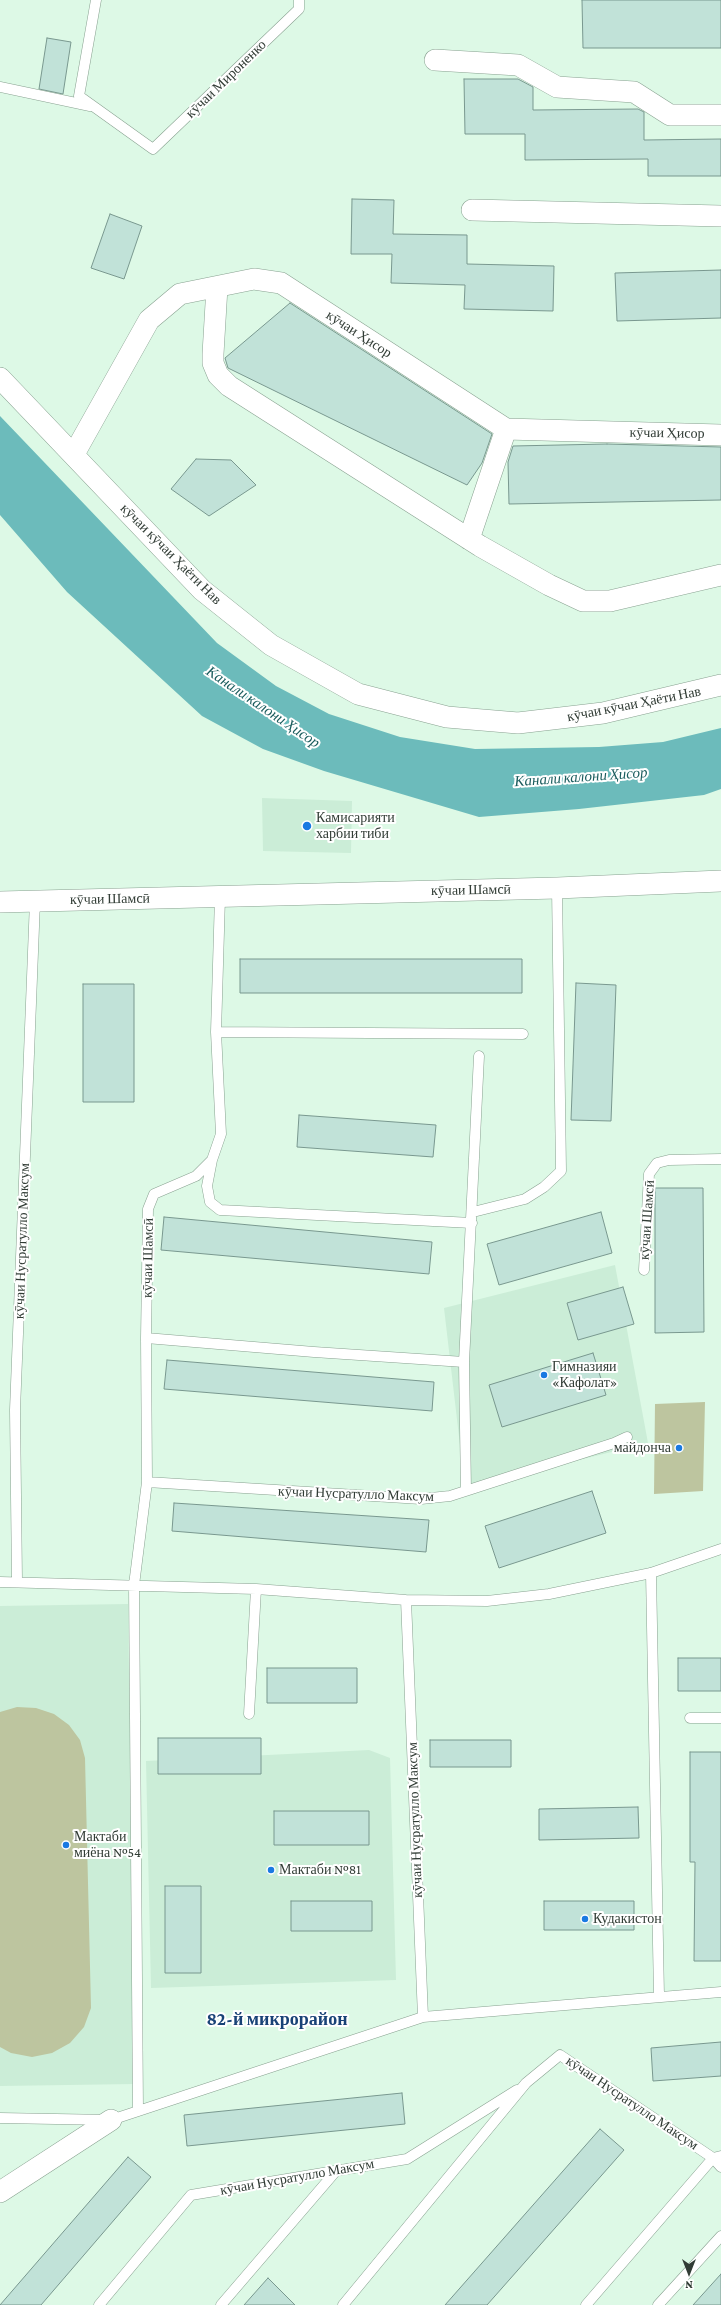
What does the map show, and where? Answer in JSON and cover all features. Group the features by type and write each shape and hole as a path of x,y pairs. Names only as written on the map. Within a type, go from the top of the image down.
{"street":[{"path":"434,60 518,65 558,86 634,92 670,116 721,115"},
{"path":"472,210 721,216"},
{"name":"кӯчаи Ҳисор","path":"74,454 149,320 180,294 254,278 281,283 506,429 721,435"},
{"path":"217,287 213,354 218,375 236,390 469,539 549,585 583,601 610,601 721,575"},
{"name":"кӯчаи кӯчаи Ҳаёти Нав","path":"0,378 202,590 271,645 358,694 447,717 518,723 603,713 721,685"},
{"path":"469,539 506,429"},
{"name":"кӯчаи Шамсӣ","path":"0,902 558,888 721,881"},
{"path":"0,2192 111,2120"}],"lane":[{"path":"94,107 79,96 96,0"},
{"name":"кӯчаи Мироненко","path":"94,107 153,149 299,4"},
{"path":"0,88 94,107"},
{"path":"473,1212 525,1199 544,1187 561,1171 556,922 558,888"},
{"name":"кӯчаи Шамсӣ","path":"146,1338 148,1209 154,1194 196,1176 212,1160 221,1134 216,1032 220,896"},
{"name":"кӯчаи Нусратулло Максум","path":"17,1581 15,1410 35,901"},
{"path":"216,1032 523,1034"},
{"path":"466,1491 464,1362 473,1212 479,1056"},
{"name":"кӯчаи Шамсӣ","path":"644,1270 649,1174 657,1164 670,1160 721,1159"},
{"path":"212,1160 207,1186 210,1202 220,1210 472,1223"},
{"path":"138,2111 134,1585 147,1482 146,1338 314,1352 464,1362"},
{"name":"кӯчаи Нусратулло Максум","path":"147,1482 422,1499 450,1496 614,1443 627,1437"},
{"path":"0,1582 17,1581 256,1589 406,1600 487,1600 549,1594 651,1573 721,1549"},
{"path":"651,1573 659,1996"},
{"path":"249,1714 256,1589"},
{"name":"кӯчаи Нусратулло Максум","path":"406,1600 423,2017"},
{"path":"690,1718 721,1718"},
{"path":"0,2118 111,2120 423,2017 721,1992"},
{"name":"кӯчаи Нусратулло Максум","path":"98,2305 191,2195 407,2159 525,2085 560,2055 717,2157 721,2167"},
{"name":"кӯчаи Нусратулло Максум","path":"342,2305 525,2085"},
{"path":"586,2305 717,2157"},
{"path":"221,2305 336,2171"},
{"path":"658,2305 721,2236"}],"shaded area":[{"name":"Камисарияти харбии тиби","path":"262,798 352,801 351,853 263,851"},
{"name":"Гимназияи «Кафолат»","path":"615,1265 648,1443 465,1488 444,1308"},
{"name":"майдонча","path":"705,1402 703,1491 654,1494 655,1404"},
{"name":"Мактаби миёна №54","path":"128,1604 135,2084 0,2086 0,1606"},
{"path":"17,1707 36,1708 54,1714 69,1725 80,1740 85,1758 91,2008 84,2027 70,2043 52,2053 32,2057 11,2053 0,2047 0,1712"},
{"name":"Мактаби №81","path":"369,1750 390,1758 396,1980 151,1988 146,1761"}],"water":[{"name":"Канали калони Ҳисор","path":"0,416 217,643 276,686 329,714 400,737 475,749 599,747 663,742 721,728 721,789 704,795 579,809 479,817 324,771 263,749 202,716 67,592 0,515"}],"building":[{"path":"582,0 721,0 721,48 583,48"},
{"path":"47,38 71,42 63,94 39,89"},
{"path":"464,79 518,79 533,87 533,110 638,109 644,112 644,140 721,139 721,176 648,176 648,159 525,160 525,134 465,134"},
{"path":"352,199 394,200 393,234 467,235 467,264 554,266 553,311 464,309 465,285 391,283 392,254 351,254"},
{"path":"110,214 142,226 124,279 91,268"},
{"path":"721,270 721,318 617,321 615,273"},
{"path":"290,303 492,434 482,463 467,485 228,368 225,358"},
{"path":"607,444 721,447 721,500 509,504 508,462 513,446"},
{"path":"196,459 231,460 256,485 209,516 171,489"},
{"path":"240,959 522,959 522,993 240,993"},
{"path":"576,983 616,985 611,1121 571,1120"},
{"path":"83,984 134,984 134,1102 83,1102"},
{"path":"299,1115 436,1125 433,1157 297,1147"},
{"path":"655,1188 703,1188 704,1332 655,1333"},
{"path":"601,1212 612,1253 499,1285 487,1244"},
{"path":"164,1217 432,1242 429,1274 161,1250"},
{"path":"623,1287 634,1324 578,1340 567,1303"},
{"path":"593,1353 606,1395 502,1427 489,1385"},
{"path":"167,1360 434,1382 432,1411 164,1389"},
{"path":"592,1491 606,1533 499,1568 485,1526"},
{"path":"174,1503 429,1520 426,1552 172,1531"},
{"path":"678,1658 721,1658 721,1691 678,1691"},
{"path":"267,1668 357,1668 357,1703 267,1703"},
{"path":"158,1738 261,1738 261,1774 158,1774"},
{"path":"430,1740 511,1740 511,1767 430,1767"},
{"path":"690,1752 721,1752 721,1961 694,1961 695,1862 690,1862"},
{"path":"638,1807 639,1838 539,1840 539,1809"},
{"path":"274,1811 369,1811 369,1845 274,1845"},
{"path":"165,1886 201,1886 201,1973 165,1973"},
{"path":"291,1901 372,1901 372,1931 291,1931"},
{"path":"544,1901 634,1901 634,1930 544,1930"},
{"path":"721,2042 721,2076 653,2081 651,2048"},
{"path":"402,2093 405,2124 187,2146 184,2115"},
{"path":"600,2129 624,2150 487,2305 445,2305"},
{"path":"128,2157 151,2177 41,2305 0,2305"},
{"path":"721,2274 721,2305 693,2305"},
{"path":"268,2278 295,2305 244,2305"}],"place":[{"name":"Камисарияти харбии тиби","path":"307,826"},
{"name":"Гимназияи «Кафолат»","path":"544,1375"},
{"name":"майдонча","path":"679,1448"},
{"name":"Мактаби миёна №54","path":"66,1845"},
{"name":"Мактаби №81","path":"271,1870"},
{"name":"Кудакистон","path":"585,1919"}],"district":[{"name":"82-й микрорайон","path":"277,2019"}]}
